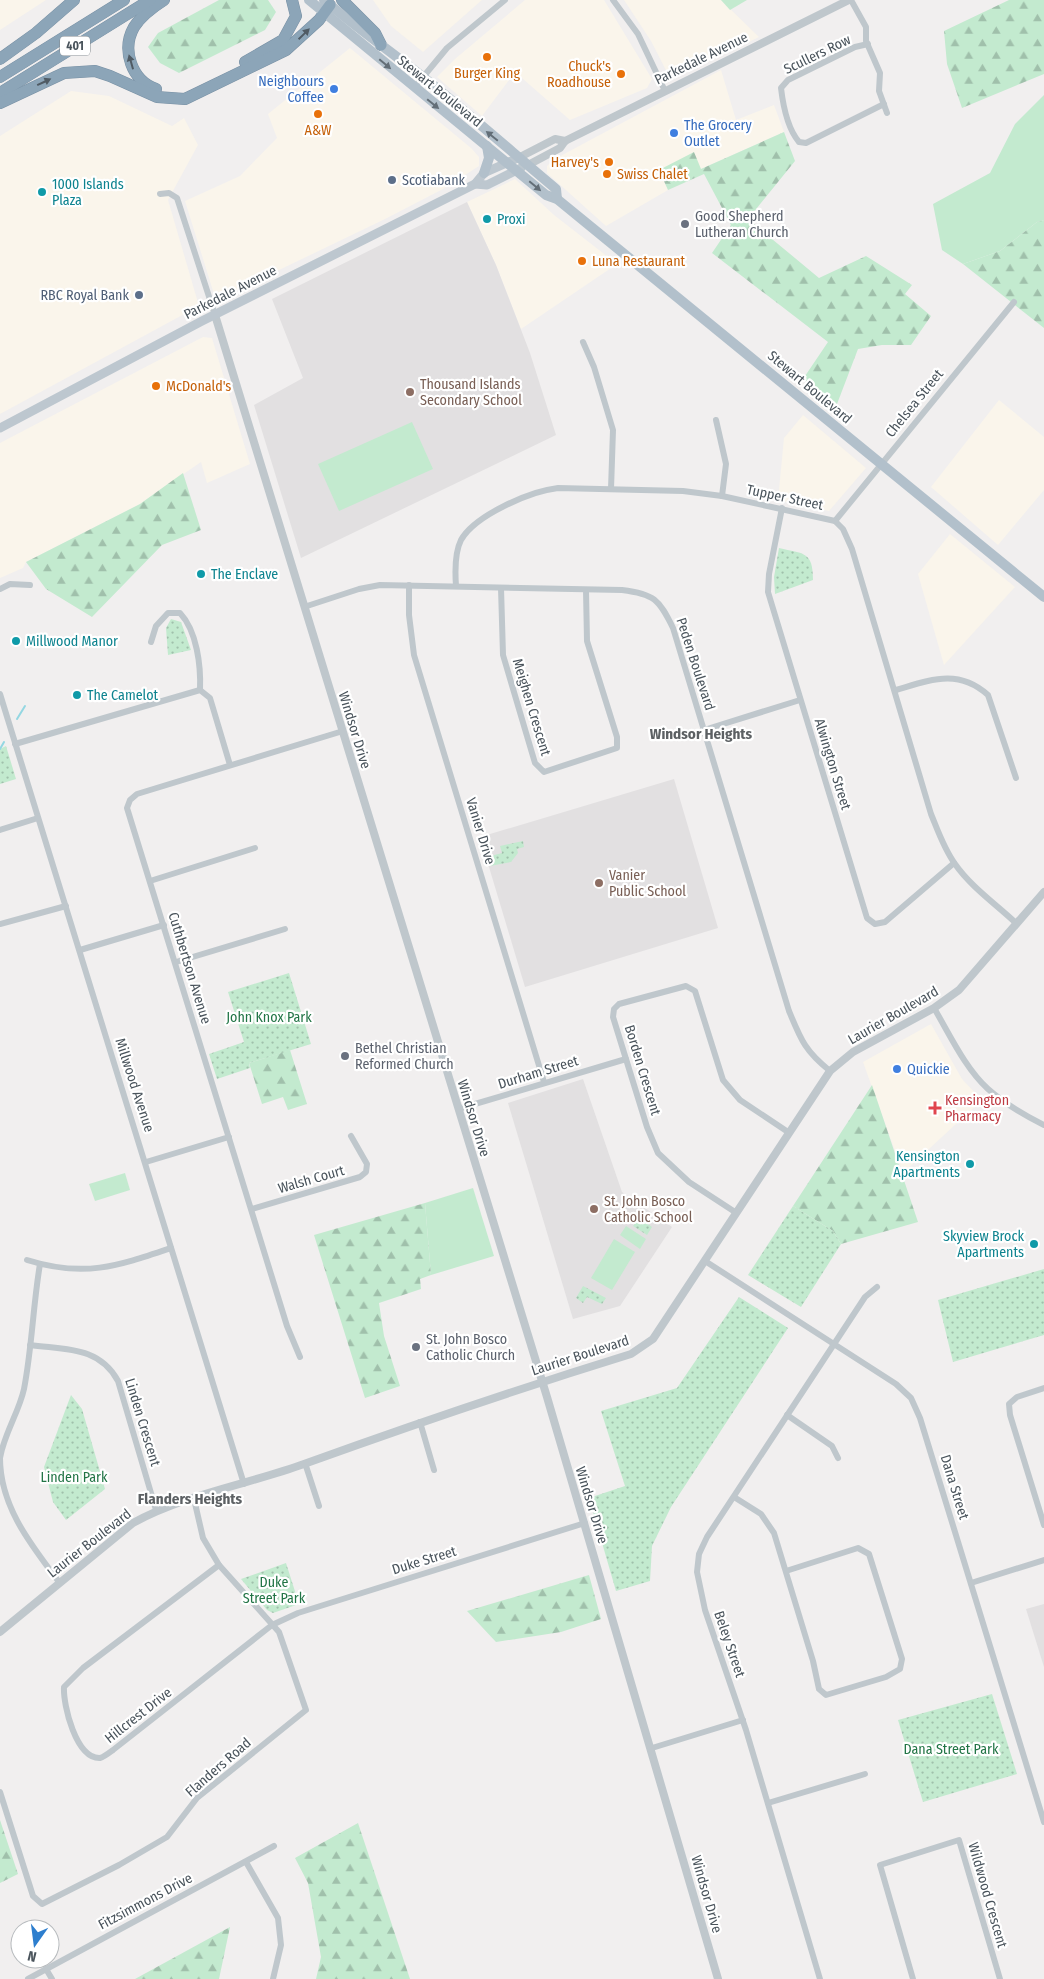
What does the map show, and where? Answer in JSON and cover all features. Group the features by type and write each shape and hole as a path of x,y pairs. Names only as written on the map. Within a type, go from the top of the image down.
{"highway":[{"path":"0,59 36,33 74,0"},
{"name":"401","path":"0,77 124,0"},
{"name":"401","path":"0,93 150,0"},
{"path":"164,0 134,26 130,40 129,56 136,75 148,86 176,93 195,88 283,40 296,16 292,0"},
{"path":"342,0 375,33 381,45"},
{"path":"0,103 52,78 78,72 95,72 110,76 157,97 185,99 286,50 319,20 326,6"}],"main road":[{"name":"Stewart Boulevard","path":"310,0 326,6 422,77 556,189 557,199"},
{"name":"Stewart Boulevard","path":"326,6 414,88 546,195 557,199 1044,597"},
{"path":"484,173 489,158 487,146"},
{"name":"Parkedale Avenue","path":"0,428 215,315 475,184 484,173 520,157"},
{"name":"Parkedale Avenue","path":"475,184 486,185 528,165"}],"street":[{"path":"414,88 447,48 505,0"},
{"path":"613,0 638,34 665,91"},
{"path":"850,0 866,27 868,44 880,73 879,91 887,113"},
{"name":"Parkedale Avenue","path":"528,165 560,148 564,141 850,0"},
{"name":"Scullers Row","path":"868,44 854,47 788,80 781,88 782,99 794,136 799,142 806,143 884,104"},
{"name":"Parkedale Avenue","path":"520,157 555,139 564,141"},
{"name":"Windsor Drive","path":"160,194 169,193 177,198 215,315 542,1382 652,1748 718,1979"},
{"name":"Chelsea Street","path":"835,520 1014,302"},
{"path":"583,342 594,367 613,430 611,489"},
{"path":"716,420 726,464 722,496"},
{"name":"Tupper Street","path":"456,586 456,568 461,541 471,527 487,516 540,490 558,488 683,491 722,496 835,520 852,549 896,690 931,814 954,863 966,877 1017,924"},
{"name":"Alwington Street","path":"782,508 769,574 768,592 867,918 875,924 885,922 954,863"},
{"path":"0,589 10,584 30,585"},
{"name":"Peden Boulevard","path":"304,607 359,589 380,585 640,592 661,603 673,628 790,1011 804,1045 812,1057 830,1071"},
{"name":"Vanier Drive","path":"409,585 409,615 414,655 544,1082"},
{"name":"Meighen Crescent","path":"502,588 503,655 535,763 544,772 617,748 618,737 587,641 586,590"},
{"path":"151,642 156,626 168,613 180,613 186,620 200,666 200,690"},
{"path":"896,690 944,676 979,686 988,695 1007,753 1013,762 1016,778"},
{"path":"15,744 194,690 200,690 210,698 230,765"},
{"name":"Millwood Avenue","path":"0,694 244,1484"},
{"path":"704,730 800,700"},
{"name":"Cuthbertson Avenue","path":"300,1357 287,1326 127,808 130,800 137,794 343,731"},
{"path":"0,830 38,818"},
{"path":"150,881 255,848"},
{"name":"Laurier Boulevard","path":"0,1632 133,1523 156,1510 305,1464 420,1422 631,1354 653,1339 735,1212 830,1071 853,1052 934,1008 959,990 1044,892"},
{"path":"0,924 66,906"},
{"path":"80,950 164,925"},
{"path":"176,962 285,929"},
{"name":"Borden Crescent","path":"735,1212 689,1182 658,1154 613,1017 614,1009 625,1002 686,986 695,992 723,1080 740,1100 788,1132"},
{"path":"934,1008 974,1073 987,1088 1002,1101 1044,1124"},
{"name":"Durham Street","path":"458,1109 626,1059"},
{"path":"146,1162 229,1136"},
{"name":"Walsh Court","path":"252,1209 360,1177 366,1172 367,1164 351,1136"},
{"path":"27,1260 40,1264 86,1270 101,1269 171,1248"},
{"name":"Dana Street","path":"705,1261 896,1384 911,1398 920,1418 1044,1822"},
{"path":"40,1264 23,1390 0,1457 2,1488 7,1506 20,1532 59,1582"},
{"name":"Beley Street","path":"820,1979 743,1720 705,1610 697,1572 699,1554 707,1537 865,1296 877,1287"},
{"name":"Linden Crescent","path":"30,1344 85,1352 101,1359 112,1369 118,1381 156,1510"},
{"path":"1044,1388 1017,1397 1009,1404 1010,1415 1044,1525"},
{"path":"787,1416 832,1446 838,1458"},
{"path":"420,1422 434,1470"},
{"path":"305,1464 319,1506"},
{"path":"734,1497 761,1514 774,1533 819,1689 826,1695 886,1677 900,1669 902,1660 869,1554 858,1548 786,1571"},
{"name":"Flanders Road","path":"0,1792 34,1896 42,1904 119,1865 167,1837 197,1798 306,1710 279,1632 219,1565 203,1538 194,1499"},
{"name":"Duke Street","path":"272,1625 298,1612 584,1523"},
{"path":"971,1583 1044,1560"},
{"name":"Hillcrest Drive","path":"219,1565 83,1668 64,1687 63,1699 77,1741 84,1751 93,1757 102,1758 272,1625"},
{"path":"652,1748 743,1720"},
{"path":"768,1803 865,1774"},
{"name":"Wildwood Crescent","path":"913,1979 880,1865 959,1840 1000,1979"},
{"name":"Fitzsimmons Drive","path":"28,1979 274,1846"},
{"path":"246,1862 278,1918 281,1945 274,1979"},
{"path":"46,1970 52,1979"}],"shaded area":[{"path":"0,0 46,0 0,30"},
{"path":"373,0 482,0 423,52 391,26"},
{"path":"525,0 604,0 652,79 647,88 570,120 515,72 482,116 437,77 455,59"},
{"path":"624,0 721,0 759,37 671,80 651,41"},
{"path":"350,48 471,148 479,157 479,166 443,189 385,219 221,298 214,294 185,201 240,176 277,138 268,114"},
{"path":"721,70 736,120 774,105 784,132 701,169 659,170 668,190 606,226 547,173 547,166 553,160"},
{"path":"71,91 109,96 172,126 184,118 198,145 168,200 199,306 0,414 0,136"},
{"path":"515,179 554,215 617,264 521,329 496,265 467,202"},
{"name":"Thousand Islands Secondary School","path":"467,202 496,265 530,353 556,435 301,558 254,405 303,378 272,299"},
{"path":"203,337 212,338 250,464 207,483 201,462 140,504 26,562 23,568 0,578 0,443"},
{"path":"999,400 1044,437 1044,490 998,545 931,487"},
{"path":"803,415 866,468 829,511 778,500 784,438"},
{"path":"950,534 1015,587 944,665 918,574"},
{"name":"Vanier Public School","path":"674,779 718,928 525,987 480,837"},
{"path":"931,1024 962,1079 982,1100 903,1173 863,1062"},
{"name":"St. John Bosco Catholic School","path":"583,1079 622,1192 672,1227 620,1306 573,1319 508,1103"},
{"path":"1044,1604 1044,1667 1026,1609"}],"green space":[{"path":"219,0 268,0 276,12 265,30 179,73 160,63 148,47 158,33"},
{"path":"721,0 747,0 730,10"},
{"path":"1009,0 1044,0 1044,74 962,108 947,64 944,31"},
{"path":"1044,95 1044,220 1037,222 1000,251 963,264 942,250 933,204 990,173 1015,124"},
{"path":"784,132 795,161 748,219 819,278 866,256 912,285 905,294 931,316 911,345 882,345 858,349 837,404 803,379 828,342 712,253 731,225 704,174 668,190 659,170 694,152 701,169"},
{"path":"1044,220 1044,328 963,264 1000,251 1037,222"},
{"path":"412,422 433,469 339,511 318,464"},
{"path":"183,473 201,530 162,545 92,617 46,589 26,562 140,504"},
{"path":"779,548 805,555 811,564 813,580 775,594 774,577"},
{"path":"171,619 181,622 191,650 168,655 166,628"},
{"path":"6,746 16,779 0,784 0,749"},
{"path":"523,841 524,847 517,849 518,853 511,862 490,866 487,857 502,853 500,846"},
{"name":"John Knox Park","path":"289,973 311,1044 249,1063 250,1068 217,1079 209,1054 244,1042 228,992"},
{"path":"290,1050 307,1104 288,1110 283,1097 262,1104 249,1063"},
{"path":"872,1085 918,1222 841,1244 833,1231 793,1206"},
{"path":"125,1173 130,1190 95,1201 89,1184"},
{"path":"473,1188 494,1256 431,1275 425,1203"},
{"path":"425,1203 431,1275 420,1279 421,1289 379,1303 384,1336 400,1386 365,1398 314,1235"},
{"path":"793,1206 833,1231 841,1244 801,1307 748,1275"},
{"path":"639,1218 652,1227 647,1235 633,1226"},
{"path":"626,1226 646,1239 640,1249 620,1235"},
{"path":"614,1239 635,1252 612,1290 591,1278"},
{"path":"1044,1269 1044,1335 953,1362 938,1300"},
{"path":"583,1286 606,1298 602,1304 587,1297 583,1303 576,1298"},
{"path":"739,1297 788,1328 671,1507 652,1546 650,1581 616,1591 589,1498 625,1486 601,1411 677,1388"},
{"name":"Linden Park","path":"71,1395 82,1409 105,1489 66,1520 53,1502 44,1467"},
{"name":"Duke Street Park","path":"286,1563 299,1604 273,1613 267,1610 241,1579"},
{"path":"589,1575 601,1619 561,1632 496,1642 467,1611"},
{"name":"Dana Street Park","path":"992,1694 1017,1774 923,1802 898,1720"},
{"path":"0,1820 18,1874 0,1883"},
{"path":"358,1823 410,1979 316,1979 321,1957 308,1883 295,1858"},
{"path":"230,1927 219,1979 135,1979"}],"waterway":[{"path":"17,719 25,706"},
{"path":"0,749 4,742"}],"place":[{"name":"Burger King","path":"487,57"},
{"name":"Chuck's Roadhouse","path":"621,74"},
{"name":"Neighbours Coffee","path":"334,89"},
{"name":"A&W","path":"318,114"},
{"name":"The Grocery Outlet","path":"674,133"},
{"name":"Harvey's","path":"609,162"},
{"name":"Swiss Chalet","path":"607,174"},
{"name":"Scotiabank","path":"392,180"},
{"name":"1000 Islands Plaza","path":"42,192"},
{"name":"Proxi","path":"487,219"},
{"name":"Good Shepherd Lutheran Church","path":"685,224"},
{"name":"Luna Restaurant","path":"582,261"},
{"name":"RBC Royal Bank","path":"139,295"},
{"name":"McDonald's","path":"156,386"},
{"name":"Thousand Islands Secondary School","path":"410,392"},
{"name":"The Enclave","path":"201,574"},
{"name":"Millwood Manor","path":"16,641"},
{"name":"The Camelot","path":"77,695"},
{"name":"Vanier Public School","path":"599,883"},
{"name":"Bethel Christian Reformed Church","path":"345,1056"},
{"name":"Quickie","path":"897,1069"},
{"name":"Kensington Pharmacy","path":"935,1108"},
{"name":"Kensington Apartments","path":"970,1164"},
{"name":"St. John Bosco Catholic School","path":"594,1209"},
{"name":"Skyview Brock Apartments","path":"1034,1244"},
{"name":"St. John Bosco Catholic Church","path":"416,1347"}],"district":[{"name":"Windsor Heights","path":"701,734"},
{"name":"Flanders Heights","path":"190,1499"}]}
